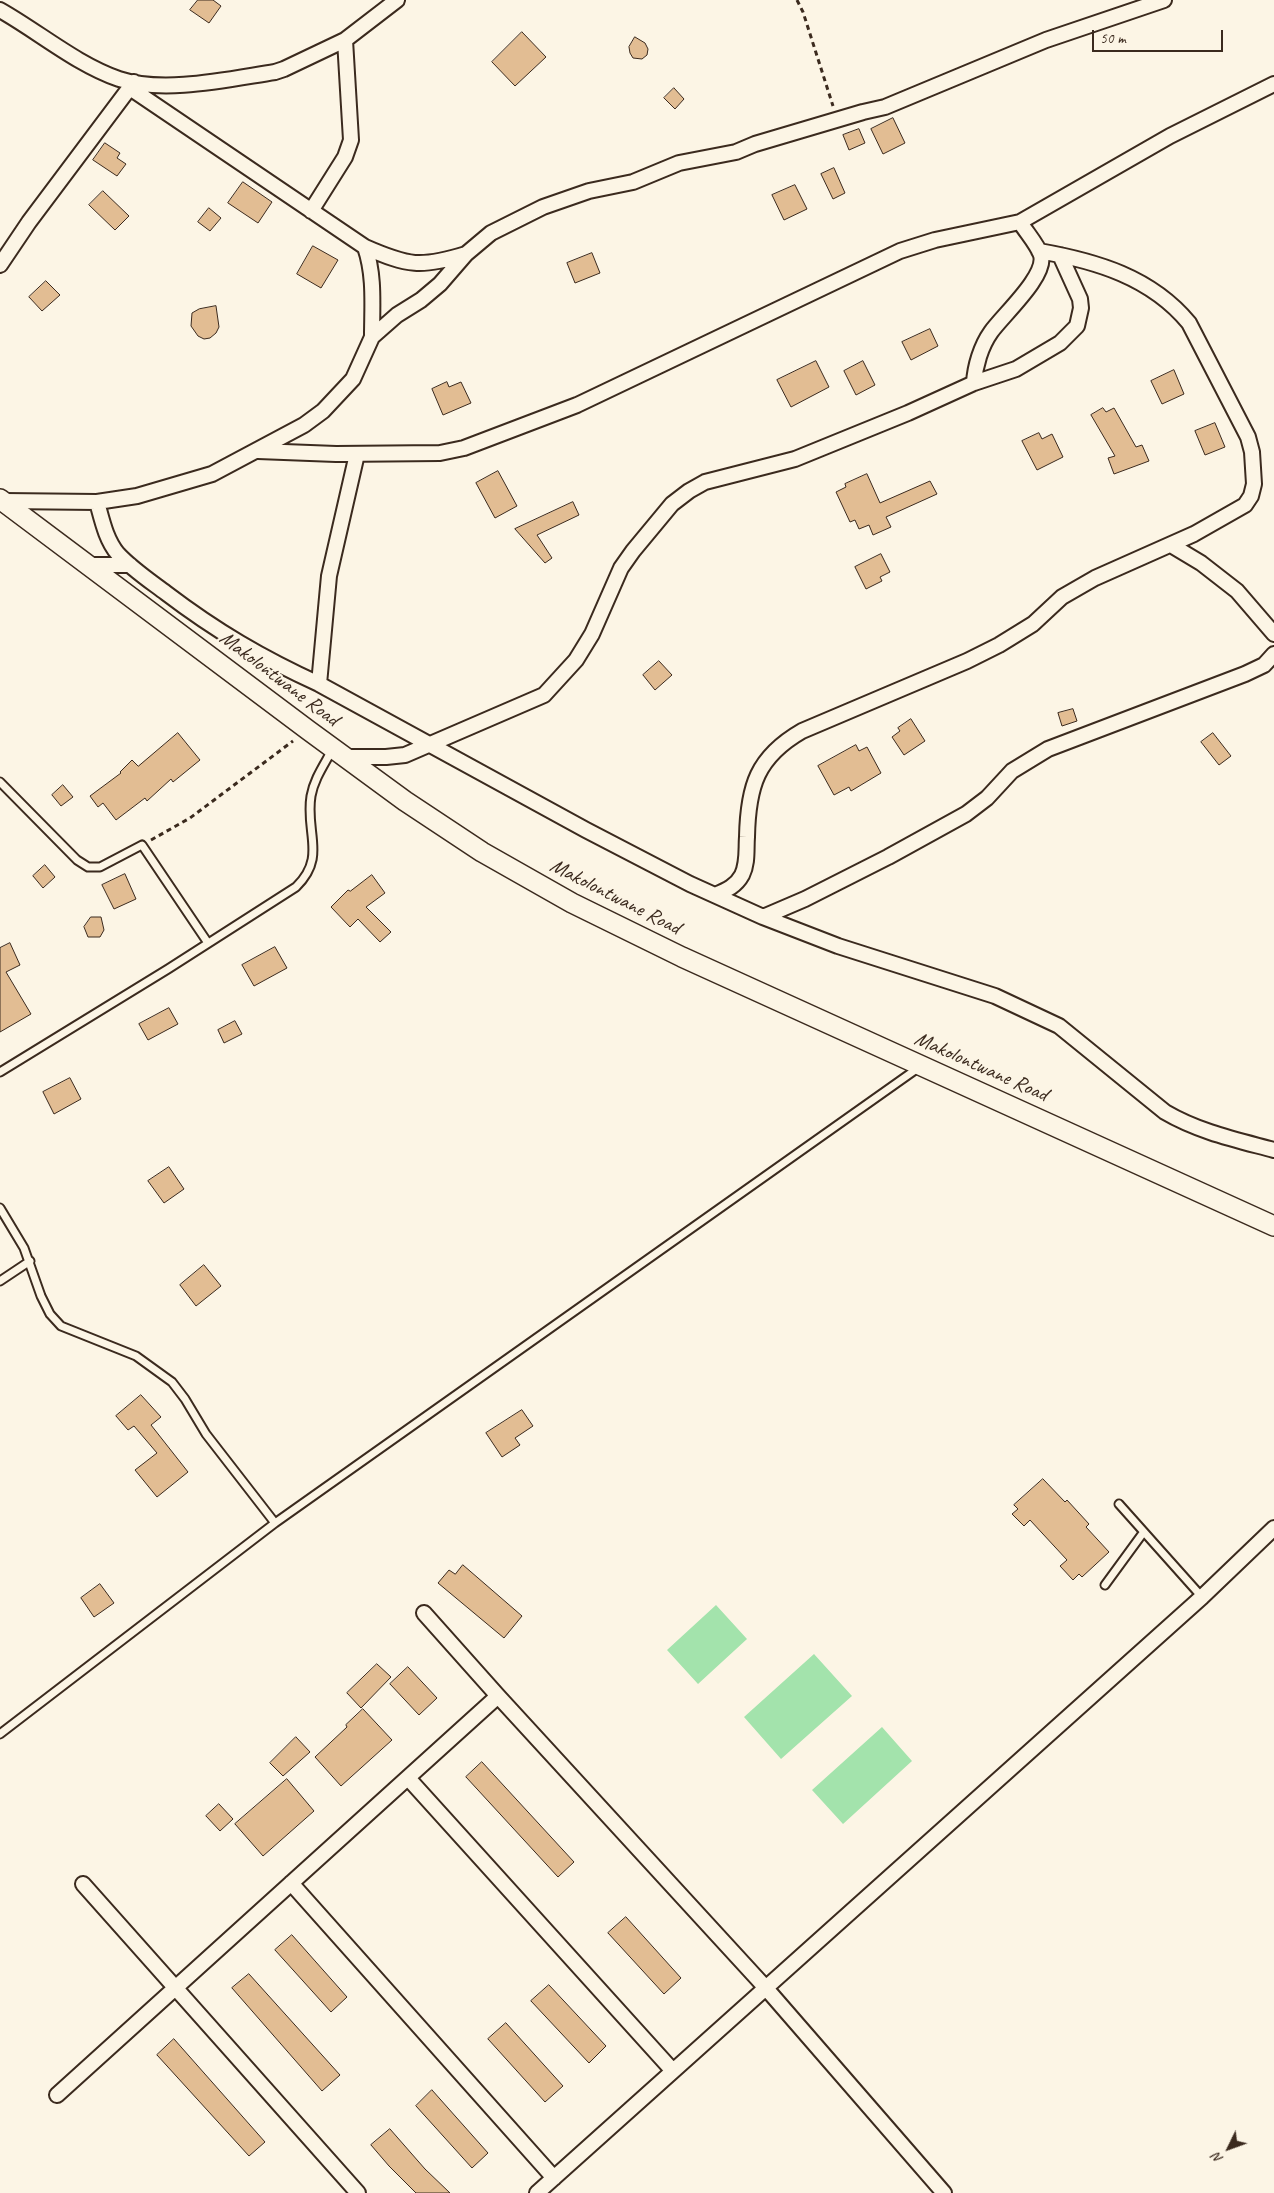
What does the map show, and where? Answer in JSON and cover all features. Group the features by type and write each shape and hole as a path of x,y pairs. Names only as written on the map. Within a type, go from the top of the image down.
{"main road":[{"name":"Makolontwane Road","path":"2,500 404,801 482,852 572,902 682,957 1274,1226"}],"street":[{"path":"132,85 186,85 275,72 345,40 397,0"},
{"path":"2,500 97,502 137,496 212,474 304,426 329,406 352,378 372,337 397,315 421,300 440,284 466,254 491,233 552,204 589,191 633,182 679,163 736,152 755,144 885,107 1046,40 1164,0"},
{"path":"0,10 24,23 86,64 132,85 365,247 398,261 419,264 438,263 466,254"},
{"path":"311,211 345,157 351,140 345,40"},
{"path":"257,451 357,454 440,453 471,446 577,405 900,251 935,240 1020,222 1059,202 1170,136 1274,84"},
{"path":"0,265 34,214 132,85"},
{"path":"974,383 977,365 991,332 1035,278 1041,258 1020,222"},
{"path":"365,247 372,273 372,337"},
{"path":"715,896 732,888 743,874 746,863 747,814 755,778 762,764 788,740 802,731 967,662 1033,624 1062,597 1095,578 1194,534 1245,505 1251,496 1254,484 1252,452 1248,437 1189,323 1175,307 1149,287 1129,276 1060,255 1039,252"},
{"path":"340,753 386,757 405,755 544,695 576,660 592,634 621,568 672,504 689,491 705,482 795,459 908,413 974,383 1016,369 1060,343 1077,326 1081,308 1080,299 1060,255"},
{"path":"319,684 329,576 357,454"},
{"path":"97,502 106,536 118,554 130,566 211,626 275,664 319,684 432,744 586,830 715,896 838,946 995,996 1059,1026 1150,1101 1183,1122 1274,1150"},
{"path":"1171,545 1201,563 1237,591 1274,634"},
{"path":"89,565 130,566"},
{"path":"763,917 805,899 888,858 966,814 987,798 1012,771 1048,749 1245,674 1264,665 1274,654"},
{"path":"537,2193 1202,1597 1274,1528"},
{"path":"424,1612 498,1696 765,1987 944,2193"},
{"path":"57,2095 176,1990 498,1696"},
{"path":"408,1778 673,2071"},
{"path":"291,1883 554,2178"},
{"path":"83,1884 358,2193"}],"lane":[{"path":"0,1072 208,943 296,887 307,877 313,864 310,811 316,778 340,753"},
{"path":"0,782 77,860 88,867 100,867 142,845 208,943"},
{"path":"0,1734 275,1523 922,1065"},
{"path":"0,1208 24,1248 41,1296 50,1314 60,1326 136,1356 172,1382 185,1399 206,1434 275,1523"},
{"path":"0,1280 30,1262"},
{"path":"1119,1504 1202,1597"},
{"path":"1105,1585 1143,1533"}],"path":[{"path":"797,0 803,12 838,119"},
{"path":"142,845 190,818 308,730"}],"green space":[{"path":"716,1605 747,1639 698,1684 667,1650"},
{"path":"814,1654 852,1696 781,1759 744,1717"},
{"path":"882,1727 912,1761 843,1824 812,1790"}],"building":[{"path":"198,0 213,0 221,6 209,23 190,10"},
{"path":"522,32 546,57 515,86 492,62"},
{"path":"635,37 645,43 648,49 647,55 642,59 633,58 630,53 629,47"},
{"path":"674,88 684,99 675,109 664,98"},
{"path":"893,118 905,143 883,154 871,129"},
{"path":"859,129 865,143 849,150 843,135"},
{"path":"105,143 120,153 117,158 126,164 117,176 93,160"},
{"path":"834,168 845,193 833,199 821,174"},
{"path":"243,182 272,202 258,223 228,203"},
{"path":"795,185 807,209 784,220 772,195"},
{"path":"103,191 129,216 115,230 89,205"},
{"path":"209,208 221,218 210,231 198,222"},
{"path":"313,246 338,260 321,288 297,274"},
{"path":"592,253 600,273 575,283 567,263"},
{"path":"46,281 60,295 42,311 29,297"},
{"path":"216,306 219,327 210,338 204,339 198,336 191,326 192,313 199,309"},
{"path":"930,329 938,346 911,360 902,342"},
{"path":"816,361 829,387 791,407 777,380"},
{"path":"863,361 875,385 856,395 844,371"},
{"path":"1174,370 1184,394 1162,404 1151,381"},
{"path":"447,382 449,387 461,382 471,403 443,415 432,389"},
{"path":"1103,408 1106,412 1114,408 1136,447 1142,445 1149,461 1114,474 1108,458 1115,456 1091,415"},
{"path":"1215,423 1225,447 1205,455 1195,431"},
{"path":"1039,433 1042,439 1052,434 1063,457 1037,470 1022,441"},
{"path":"498,471 517,506 495,518 476,483"},
{"path":"867,474 880,503 930,481 937,494 886,517 891,527 873,535 869,525 859,529 855,520 850,522 836,492 846,487 845,484"},
{"path":"573,502 579,515 537,535 552,558 545,563 515,529"},
{"path":"881,554 890,572 880,577 882,581 866,589 855,567"},
{"path":"659,661 672,675 655,690 643,675"},
{"path":"1073,709 1077,721 1062,726 1058,713"},
{"path":"911,719 925,741 904,755 892,737 900,731 898,728"},
{"path":"178,733 200,760 173,782 171,779 147,801 145,798 116,820 103,803 98,807 90,796 121,773 132,760 138,766"},
{"path":"1213,733 1231,756 1219,765 1201,742"},
{"path":"856,745 859,751 867,747 881,773 851,791 849,787 834,795 818,766"},
{"path":"63,785 73,797 61,806 52,795"},
{"path":"45,865 55,877 43,888 33,876"},
{"path":"125,874 136,899 114,909 102,885"},
{"path":"372,875 385,893 366,907 391,932 380,942 358,919 350,927 331,907 348,890 350,891"},
{"path":"91,917 101,917 104,930 100,937 88,937 84,927"},
{"path":"10,943 20,965 6,972 31,1014 0,1032 0,948"},
{"path":"275,947 287,968 254,986 242,965"},
{"path":"169,1008 178,1024 148,1040 139,1024"},
{"path":"235,1021 242,1034 224,1043 218,1030"},
{"path":"70,1078 81,1099 54,1114 43,1092"},
{"path":"169,1167 184,1189 164,1203 148,1181"},
{"path":"204,1265 221,1286 196,1306 180,1285"},
{"path":"141,1395 161,1417 151,1425 188,1472 157,1497 135,1470 157,1453 134,1426 128,1430 116,1416"},
{"path":"522,1410 533,1426 515,1438 520,1445 502,1457 486,1433"},
{"path":"1043,1479 1065,1502 1067,1500 1089,1524 1086,1527 1109,1552 1082,1577 1079,1574 1073,1580 1060,1566 1067,1560 1030,1520 1024,1526 1012,1514 1018,1509 1014,1505"},
{"path":"463,1565 522,1616 504,1638 438,1583 449,1570 455,1574"},
{"path":"100,1584 114,1603 94,1617 81,1598"},
{"path":"377,1664 391,1677 361,1708 347,1693"},
{"path":"408,1667 437,1698 419,1715 390,1684"},
{"path":"363,1709 392,1740 341,1786 315,1757"},
{"path":"296,1737 310,1752 283,1776 270,1763"},
{"path":"482,1762 574,1862 558,1877 466,1777"},
{"path":"287,1779 314,1811 263,1856 235,1824"},
{"path":"219,1804 233,1819 220,1831 206,1816"},
{"path":"626,1917 681,1978 664,1994 608,1933"},
{"path":"292,1935 347,1997 331,2012 275,1950"},
{"path":"249,1974 340,2075 322,2091 232,1988"},
{"path":"549,1985 606,2046 589,2063 531,2001"},
{"path":"506,2023 563,2086 545,2102 488,2039"},
{"path":"174,2039 265,2142 249,2156 157,2055"},
{"path":"432,2090 488,2153 472,2168 416,2106"},
{"path":"390,2129 425,2169 450,2193 416,2193 389,2166 371,2145"}]}
